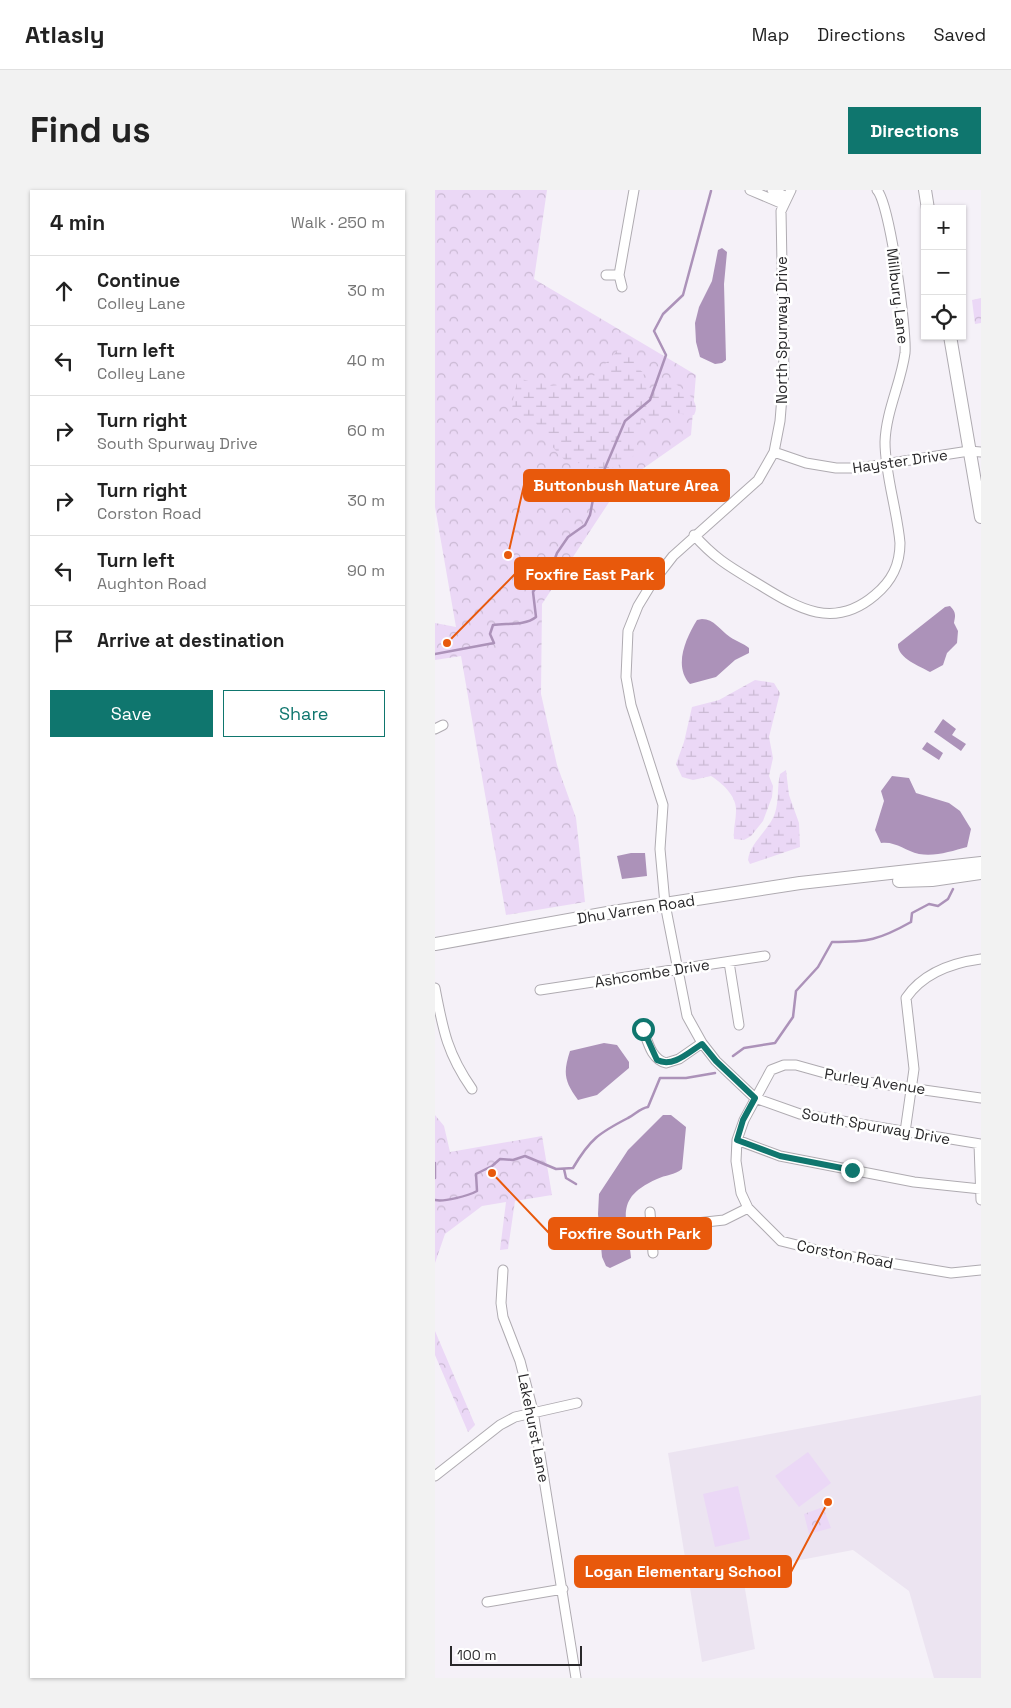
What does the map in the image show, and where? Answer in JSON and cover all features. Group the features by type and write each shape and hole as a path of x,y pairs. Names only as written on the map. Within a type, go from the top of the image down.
{"main road":[{"path":"925,190 927,205"},
{"path":"951,340 975,452 981,517"},
{"name":"Dhu Varren Road","path":"435,944 665,904 800,883 981,863"},
{"name":"Dhu Varren Road","path":"839,880 932,880 981,873"}],"street":[{"path":"622,287 619,276 634,190"},
{"path":"750,190 787,197"},
{"path":"772,190 787,197"},
{"name":"Millbury Lane","path":"694,535 717,560 793,605 825,614 840,613 855,608 873,597 888,582 899,559 898,523 885,443 887,418 905,354 905,330 887,220 881,194 877,190"},
{"name":"North Spurway Drive","path":"665,904 660,848 663,805 631,705 626,677 628,630 638,606 652,583 673,556 694,535 742,497 758,480 774,452 780,421 783,372 783,282 780,231 787,197"},
{"path":"606,275 619,276"},
{"name":"Hayster Drive","path":"774,452 806,464 836,468 859,468 887,462 975,452 981,445"},
{"name":"South Spurway Drive","path":"665,904 687,1016 702,1044 716,1061 755,1098 800,1114 980,1144"},
{"name":"Ashcombe Drive","path":"540,990 765,956"},
{"path":"905,1132 914,1069 906,998 914,986 944,967 981,959"},
{"path":"729,962 739,1025"},
{"path":"435,988 447,1045 453,1060 473,1089"},
{"path":"643,1029 657,1060 666,1063 679,1059 702,1044"},
{"name":"Purley Avenue","path":"755,1098 771,1070 784,1065 796,1066 846,1079 981,1098"},
{"name":"Corston Road","path":"755,1098 743,1120 737,1140 736,1162 738,1177 741,1193 748,1208 781,1241 809,1249 951,1273 981,1270"},
{"path":"737,1140 780,1156 914,1182 980,1189"},
{"path":"980,1144 981,1200"},
{"path":"651,1228 724,1220 748,1208"},
{"path":"650,1212 653,1253"},
{"name":"Lakehurst Lane","path":"503,1270 501,1303 503,1317 520,1361 533,1411 576,1678"},
{"path":"435,1476 500,1425 533,1411 577,1403"},
{"path":"487,1602 563,1589"}],"shaded area":[{"path":"722,248 727,252 724,284 726,360 715,364 700,357 696,342 695,323 699,307 712,281 718,250"},
{"path":"950,606 955,614 954,623 958,631 957,643 947,653 943,665 930,672 905,657 901,653 898,644 945,607"},
{"path":"697,620 710,621 730,637 747,646 749,653 735,660 716,677 690,684 682,669 683,652 685,643"},
{"path":"943,719 956,729 952,735 966,744 961,751 934,732"},
{"path":"927,742 943,753 939,760 922,749"},
{"path":"892,776 909,778 916,793 949,803 960,811 971,829 967,847 925,855 914,853 891,843 881,843 875,830 884,801 881,791"},
{"path":"645,853 647,876 622,879 617,856"},
{"path":"604,1043 617,1045 629,1062 629,1068 597,1095 578,1100 566,1077 566,1065 570,1051"},
{"path":"663,1115 671,1115 686,1127 682,1169 657,1179 634,1194 628,1203 626,1211 631,1258 610,1268 606,1266 602,1257 598,1214 599,1194 628,1150"},
{"path":"981,1395 981,1678 934,1678 909,1591 853,1550 742,1571 755,1649 702,1662 668,1453"}],"green space":[{"path":"435,190 547,190 534,279 696,375 691,435 621,484 542,604 541,694 557,765 576,818 585,902 506,915 461,656 435,660 435,623 456,627 435,507"},
{"path":"981,298 981,323 975,324 972,300"},
{"path":"620,348 635,354 637,368 644,373 642,382 649,388 655,387 667,378 683,389 695,404 694,415 670,413 666,417 642,416 639,433 634,439 638,446 632,458 608,469 581,462 572,466 555,450 534,420 529,419 523,422 512,415 518,378 539,384 545,380 550,386 560,385 583,374 589,381"},
{"path":"755,680 774,683 780,693 769,737 773,758 769,776 773,786 772,797 763,821 751,836 744,840 734,839 736,805 728,790 711,776 693,780 682,777 676,764 684,742 692,707 719,700"},
{"path":"786,770 789,795 799,823 800,847 750,864 748,860 749,854 775,813 780,774"},
{"path":"435,1115 444,1126 450,1152 542,1136 552,1195 515,1201 508,1249 500,1250 506,1202 482,1206 445,1234 435,1263"},
{"path":"435,1331 475,1425 468,1432 435,1355"},
{"path":"808,1452 831,1483 799,1507 775,1476"},
{"path":"738,1486 750,1539 715,1547 703,1494"},
{"path":"823,1507 831,1528 809,1534 804,1514"}],"waterway":[{"path":"435,654 494,643 490,634 493,625 527,622 536,617 533,592 538,584 548,577 557,553 568,537 585,525 590,515 594,494 625,421 650,400 666,355 654,331 663,314 683,295 711,191"},
{"path":"733,1056 744,1048 775,1043 793,1017 796,991 818,967 832,942 873,939 890,933 911,922 912,913 929,904 938,906 948,899 953,889"},
{"path":"435,1200 456,1198 477,1191 476,1174 492,1166 500,1159 513,1160 525,1156 556,1169 573,1168 590,1143 596,1138 648,1107 660,1078 686,1078 715,1073"},
{"path":"435,1163 435,1178"},
{"path":"564,1169 566,1178 576,1184"}],"place":[{"name":"Buttonbush Nature Area","path":"508,555"},
{"name":"Foxfire East Park","path":"447,643"},
{"name":"Foxfire South Park","path":"492,1173"},
{"name":"Logan Elementary School","path":"828,1502"}],"route":[{"path":"643,1029 657,1060 666,1063 673,1062 702,1044 716,1061 755,1098 743,1120 737,1140 780,1156 852,1170"}]}
